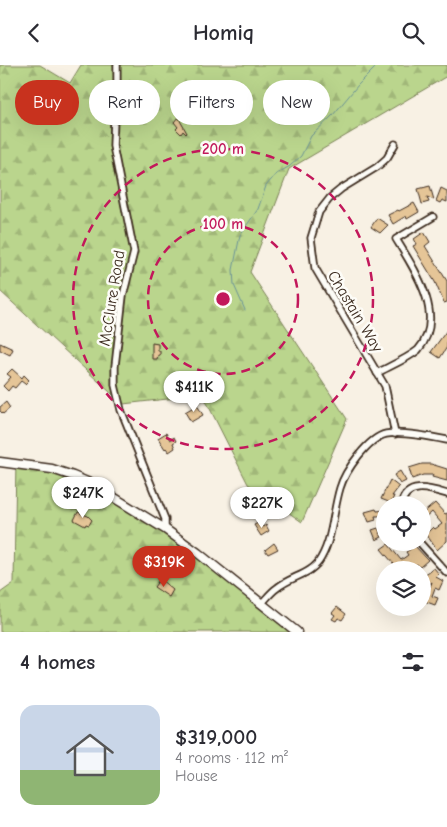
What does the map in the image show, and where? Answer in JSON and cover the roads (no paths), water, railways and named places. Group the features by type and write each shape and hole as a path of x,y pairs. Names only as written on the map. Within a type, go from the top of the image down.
{"main road":[{"path":"0,462 52,469 73,475 92,484 165,529 297,632"}],"street":[{"name":"McClure Road","path":"118,65 118,98 114,119 113,146 134,252 123,296 115,366 115,385 121,410 165,519 165,529"},
{"name":"Chastain Way","path":"395,144 387,158 377,167 330,198 319,211 312,238 314,268 385,386 395,435"},
{"path":"377,373 418,349 429,335 434,318 428,289 396,239 433,217"},
{"path":"261,604 278,587 310,570 320,560 327,544 340,486 358,457 374,441 387,434 427,436 447,440"},
{"path":"404,496 411,491 424,487 447,494"},
{"path":"427,551 447,573"}],"waterway":[{"path":"245,310 234,285 233,270 240,235 258,209 266,186 276,174 290,166 301,156 311,136 333,115 378,65"}]}
